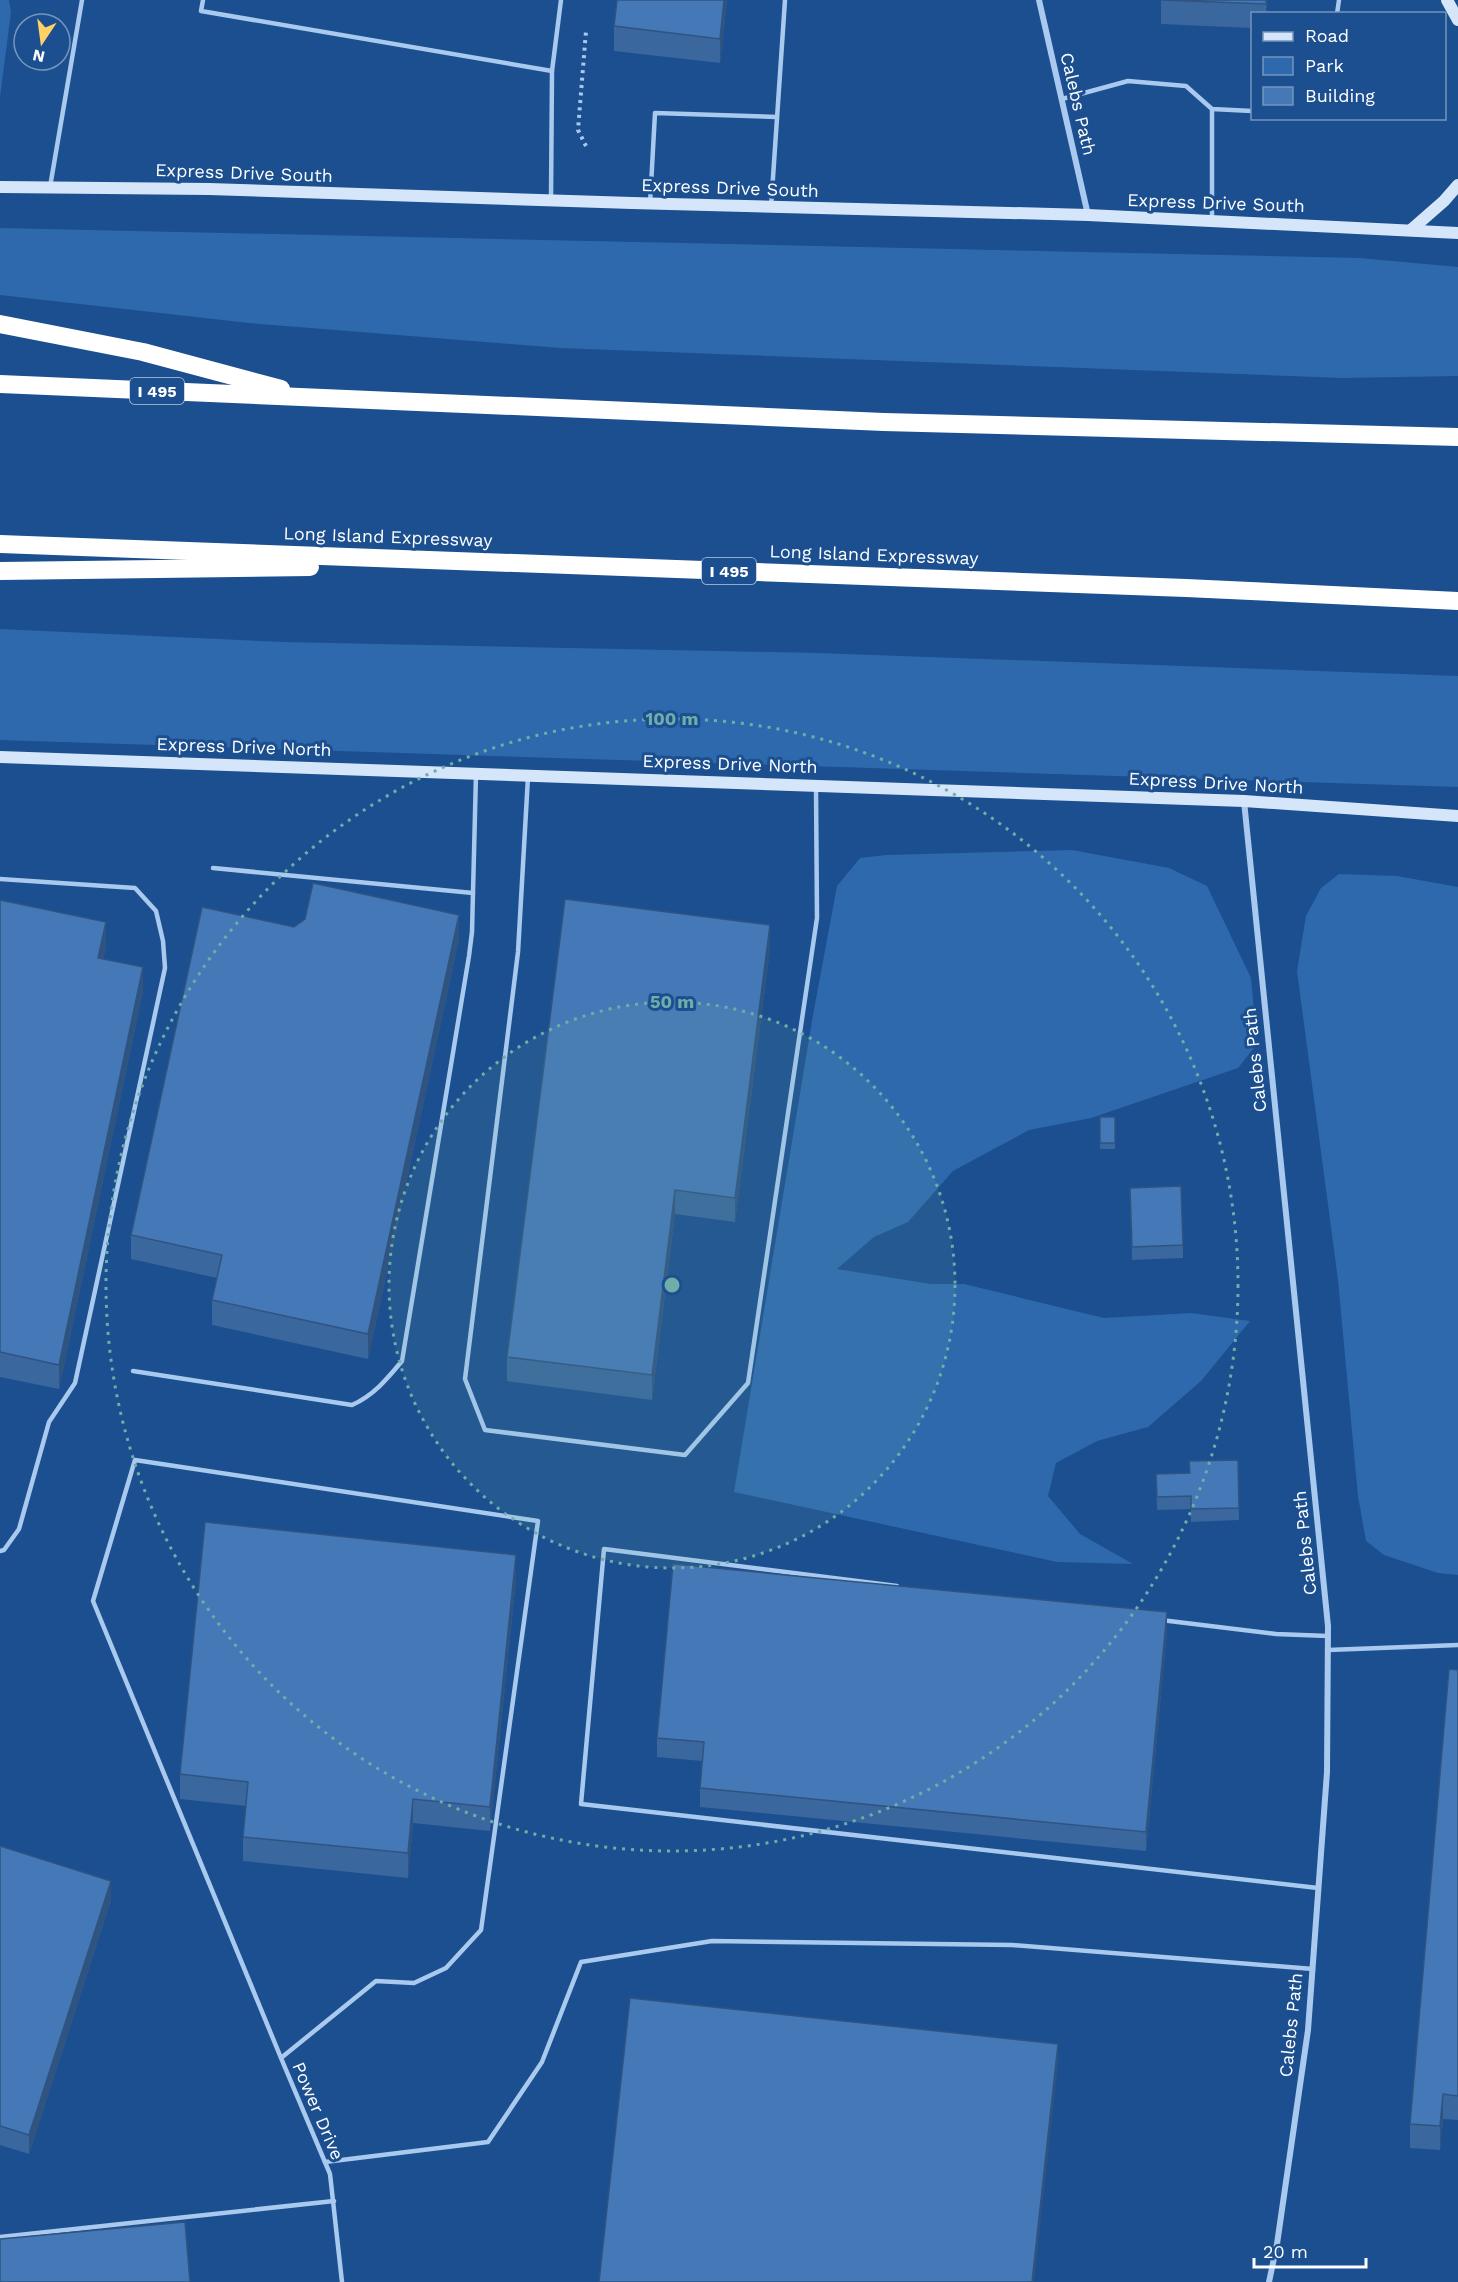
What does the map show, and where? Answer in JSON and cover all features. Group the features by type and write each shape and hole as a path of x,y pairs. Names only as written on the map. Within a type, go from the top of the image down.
{"highway":[{"path":"0,324 143,352 314,398"},
{"name":"I 495","path":"0,384 884,422 1458,438"},
{"name":"Long Island Expressway","path":"0,544 1198,589 1458,601"},
{"path":"0,571 536,564"}],"main road":[{"path":"1447,0 1458,20"},
{"path":"1412,229 1458,186"},
{"name":"Express Drive South","path":"0,187 221,189 650,204 1088,215 1458,233"},
{"name":"Express Drive North","path":"0,757 1244,801 1458,816"}],"street":[{"name":"Calebs Path","path":"1039,0 1088,215"},
{"name":"Calebs Path","path":"1244,801 1328,1636 1327,1772 1308,2030 1277,2244 1269,2282"}],"lane":[{"path":"50,187 82,0"},
{"path":"203,0 201,11 552,71"},
{"path":"551,201 552,71 561,0"},
{"path":"771,207 785,0"},
{"path":"1062,99 1128,81 1186,86 1212,109 1251,111"},
{"path":"1212,109 1212,220"},
{"path":"650,204 655,113 777,117"},
{"path":"133,1371 352,1405 366,1399 383,1384 402,1361 468,967 472,932 476,773"},
{"path":"528,775 518,952 465,1379 485,1430 685,1455 748,1383 817,918 816,786"},
{"path":"213,868 473,894"},
{"path":"0,879 135,888 156,911 163,940 165,968 75,1383 49,1422 19,1529 4,1550 0,1551"},
{"name":"Power Drive","path":"281,2058 376,1982 414,1983 446,1968 481,1930 538,1521 135,1460 93,1601 281,2058 330,2174 342,2282"},
{"path":"899,1587 604,1549 581,1804 1318,1888"},
{"path":"1158,1619 1276,1634 1328,1636"},
{"path":"1328,1650 1458,1645"},
{"path":"325,2162 488,2142 542,2062 581,1962 712,1941 1012,1945 1313,1969"},
{"path":"0,2237 333,2201"}],"path":[{"path":"586,31 578,130 586,146"}],"green space":[{"path":"0,0 9,0 11,12 0,97"},
{"path":"0,228 1359,258 1458,267 1458,376 1343,378 560,348 249,323 0,295"},
{"path":"0,629 283,642 818,653 1458,676 1458,787 0,740"},
{"path":"1072,850 1169,868 1207,886 1251,978 1257,1044 1238,1068 1091,1118 1029,1130 953,1171 908,1222 874,1237 837,1269 931,1284 964,1284 1104,1318 1191,1313 1250,1321 1201,1381 1148,1427 1097,1441 1056,1463 1048,1496 1080,1534 1133,1564 1057,1562 734,1492 813,1015 837,886 860,858 886,855"},
{"path":"1339,874 1397,876 1458,887 1458,1575 1438,1573 1384,1555 1366,1541 1358,1496 1338,1280 1297,971 1306,916 1321,888"}],"building":[{"path":"617,0 724,0 720,39 614,26"},
{"path":"1161,0 1266,0 1266,4"},
{"path":"313,883 459,915 368,1334 212,1300 222,1255 131,1235 202,907 294,927 305,919"},
{"path":"565,899 770,925 735,1198 675,1190 652,1375 507,1357"},
{"path":"0,900 106,922 98,958 143,967 59,1365 0,1352"},
{"path":"1100,1117 1115,1117 1115,1143 1100,1143"},
{"path":"1181,1186 1183,1245 1132,1247 1130,1188"},
{"path":"1238,1460 1239,1508 1191,1509 1191,1496 1157,1497 1156,1474 1190,1473 1189,1461"},
{"path":"205,1522 516,1555 490,1807 413,1799 408,1853 243,1837 248,1782 180,1774"},
{"path":"673,1564 1167,1612 1146,1832 700,1788 704,1742 657,1738"},
{"path":"1449,1669 1458,1670 1458,2096 1443,2094 1440,2126 1410,2124"},
{"path":"0,1846 111,1881 29,2135 0,2126"},
{"path":"630,1998 1058,2044 1032,2282 599,2282"},
{"path":"185,2222 190,2282 0,2282 0,2239"}]}
